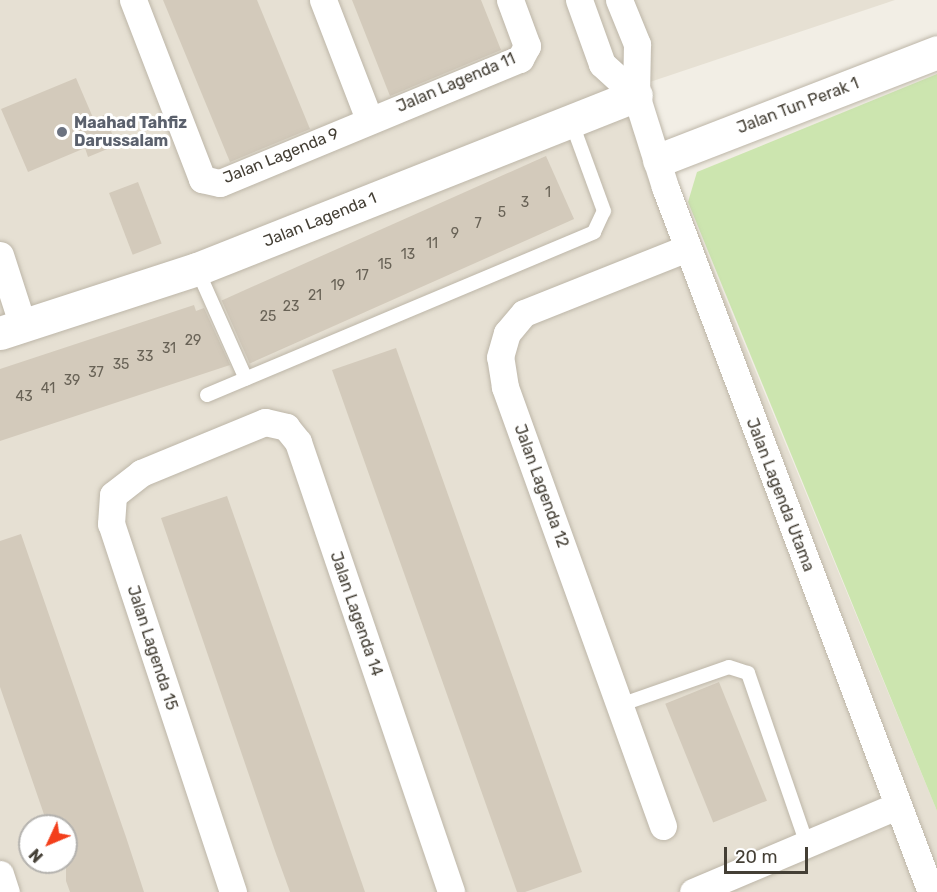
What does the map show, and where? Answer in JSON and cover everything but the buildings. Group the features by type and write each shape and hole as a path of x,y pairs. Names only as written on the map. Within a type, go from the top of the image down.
{"street":[{"name":"Jalan Lagenda 9","path":"133,0 202,179 220,183 369,119"},
{"path":"323,0 369,119"},
{"name":"Jalan Lagenda 11","path":"369,119 519,59 527,46 510,0"},
{"name":"Jalan Lagenda Utama","path":"579,0 602,64 636,95"},
{"name":"Jalan Lagenda Utama","path":"619,0 637,44 636,95 687,248 931,892"},
{"name":"Jalan Tun Perak 1","path":"659,160 937,52"},
{"name":"Jalan Lagenda 1","path":"11,330 197,268 636,95"},
{"name":"Jalan Lagenda 12","path":"663,826 506,387 500,357 507,333 524,313 687,248"},
{"path":"0,255 11,330"},
{"name":"Jalan Lagenda 14","path":"198,449 265,422 286,427 298,442 450,892"},
{"name":"Jalan Lagenda 15","path":"198,449 141,473 113,495 111,524 233,892"},
{"path":"693,892 897,806"},
{"path":"0,874 6,892"}],"lane":[{"path":"207,394 594,232 604,211 571,121"},
{"path":"197,268 246,379"},
{"path":"620,705 729,667 748,673 807,844"}],"shaded area":[{"path":"0,0 895,0 638,86 937,811 937,892 0,892"}],"green space":[{"path":"937,74 937,811 688,202 697,172"}],"place":[{"name":"Maahad Tahfiz Darussalam","path":"62,132"}]}
